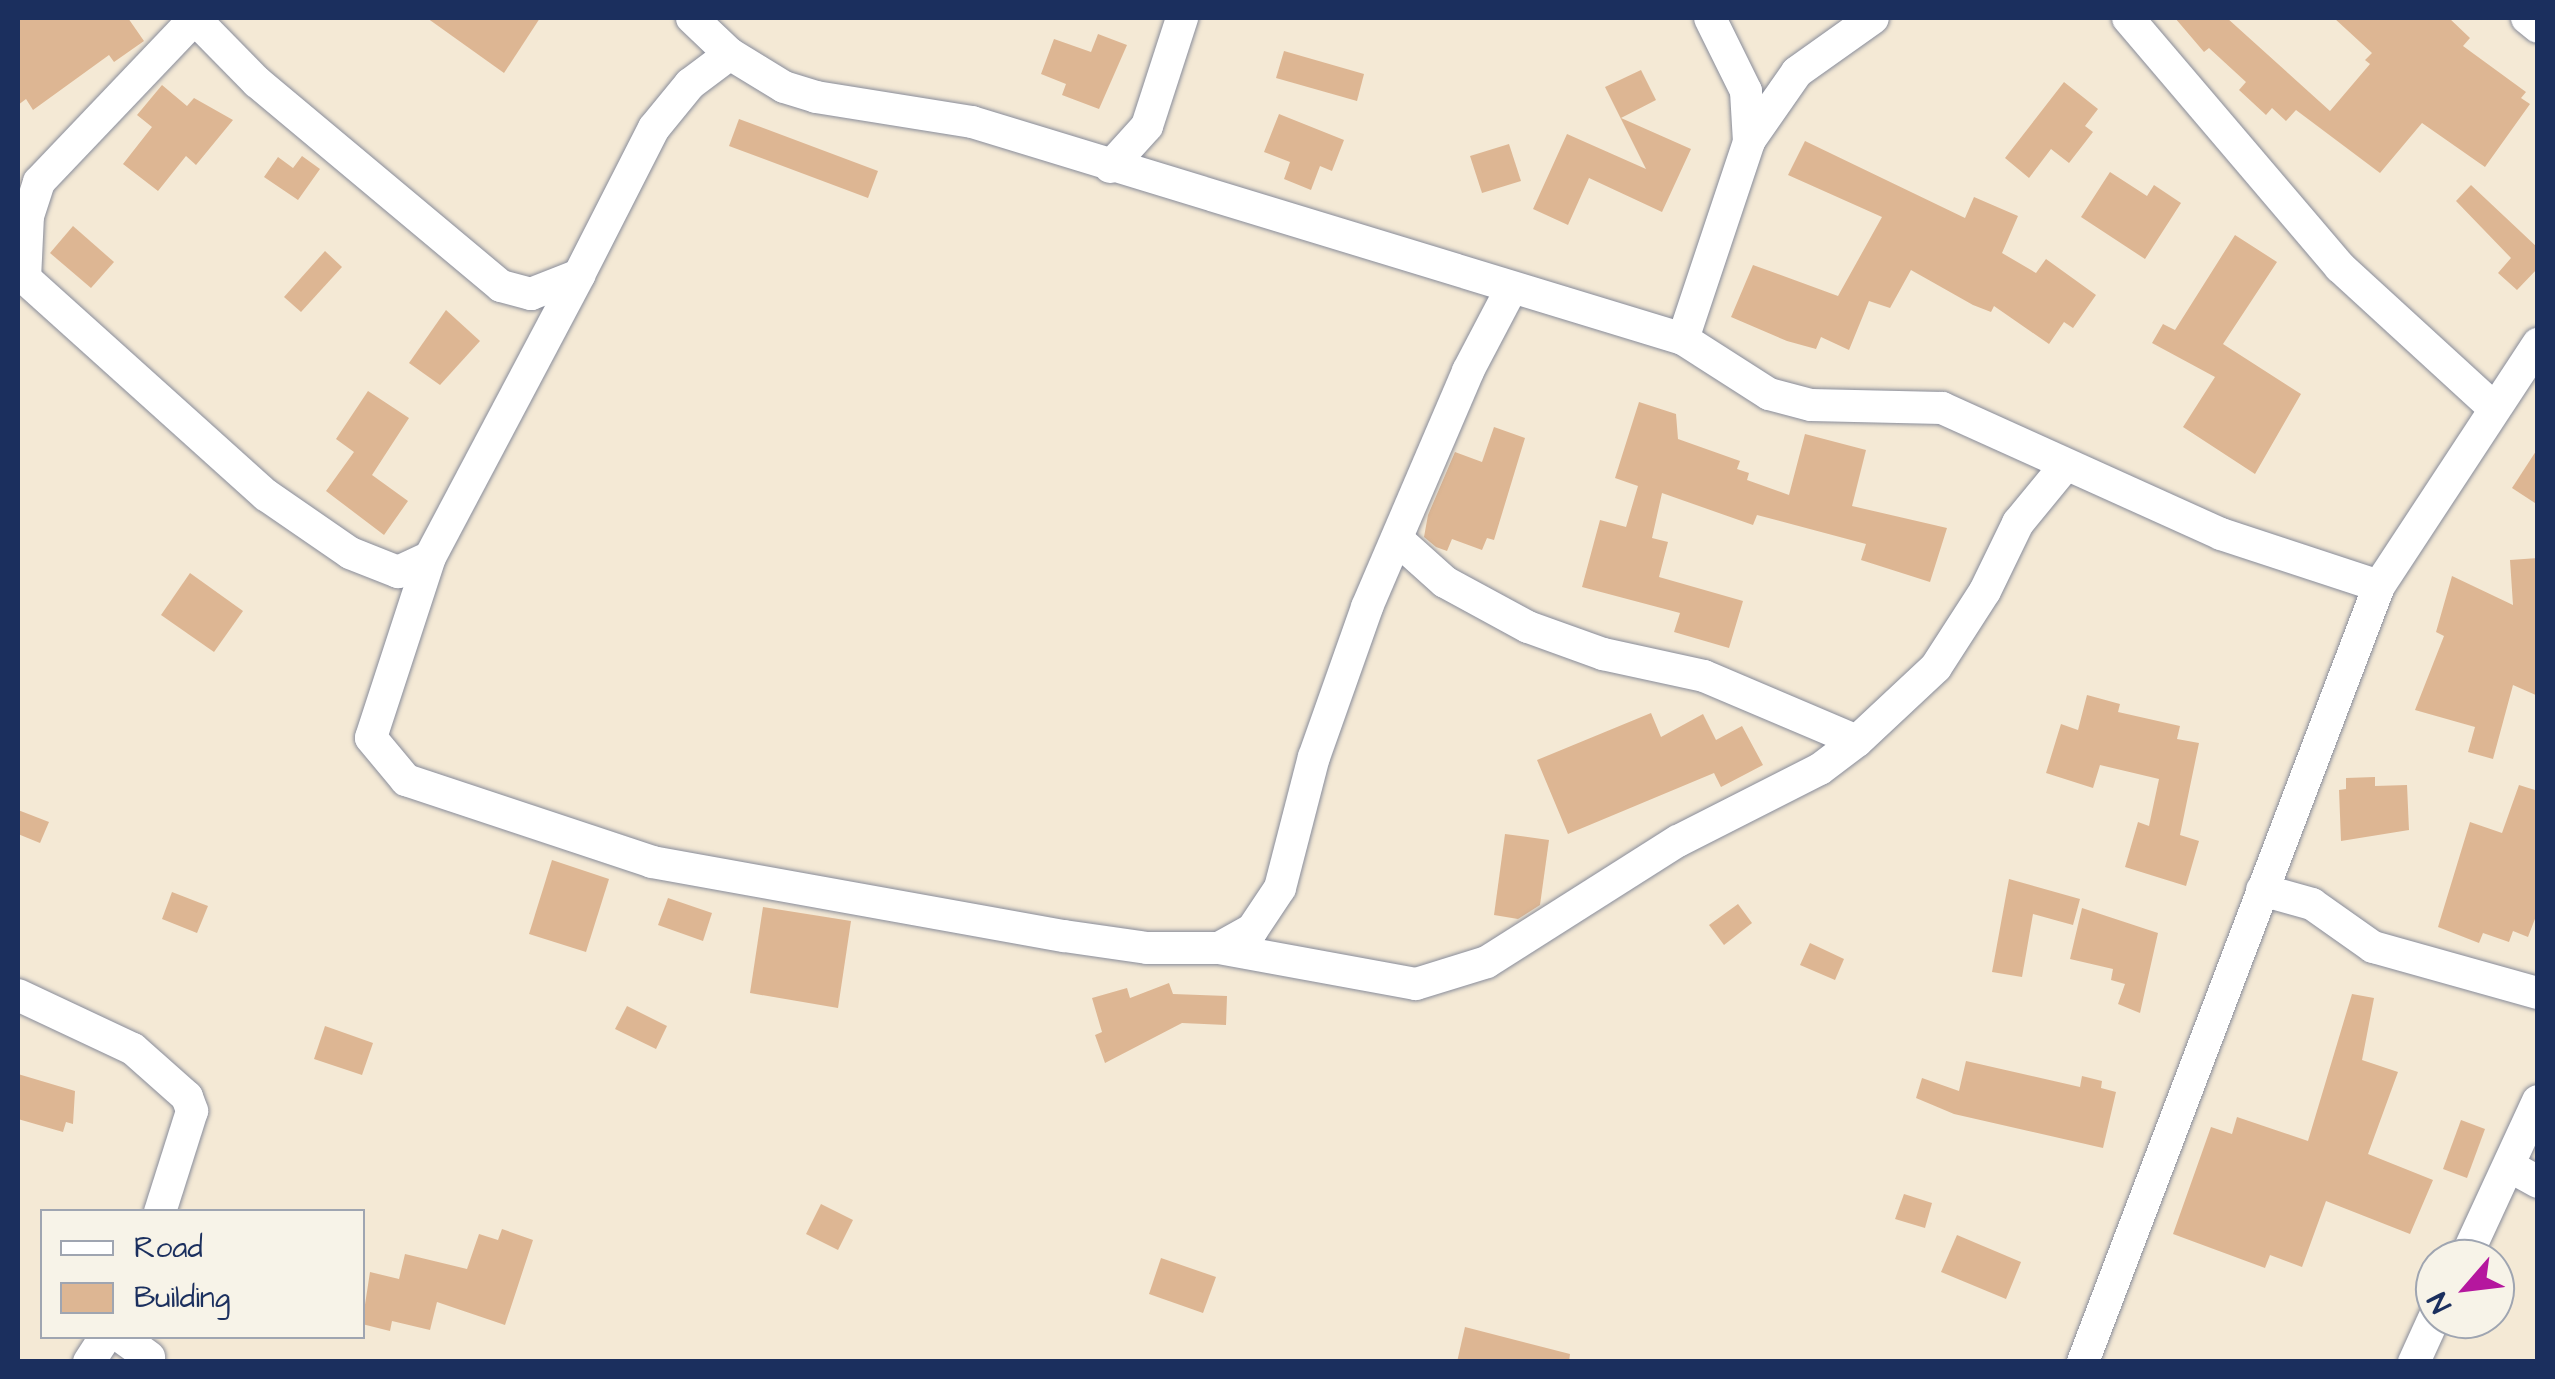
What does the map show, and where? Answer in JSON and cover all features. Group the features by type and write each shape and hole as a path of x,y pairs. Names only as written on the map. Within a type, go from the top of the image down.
{"street":[{"path":"430,557 398,572 350,553 266,495 21,276 28,216 38,182 194,18 258,82 501,286 531,294 579,274"},
{"path":"692,18 730,54 784,88 816,97 972,122 1110,168 1683,339 1769,394 1812,405 1942,408 2064,468 2220,534 2380,586"},
{"path":"1110,168 1147,126 1182,18"},
{"path":"1710,18 1737,67 1750,116 1750,142"},
{"path":"1683,339 1763,112 1796,72 1874,18"},
{"path":"2128,18 2340,266 2494,407"},
{"path":"2527,18 2538,27"},
{"path":"730,54 690,84 654,128 430,557 370,738 406,780 652,862 1064,936 1147,948 1219,948 1386,982 1416,984 1487,962 1678,841 1820,769 1857,741 1936,666 1985,591 2018,523 2064,468"},
{"path":"1737,67 1796,72"},
{"path":"1147,126 1167,184"},
{"path":"1219,948 1252,930 1280,888 1314,757 1396,538 1468,370 1512,289"},
{"path":"2084,1362 2380,586 2538,344"},
{"path":"1396,538 1445,582 1528,627 1603,654 1704,676 1857,741"},
{"path":"2262,890 2312,904 2373,947 2538,993"},
{"path":"18,995 133,1048 187,1097 192,1112 161,1209"},
{"path":"2479,1239 2524,1174 2538,1102"},
{"path":"89,1362 104,1339"},
{"path":"124,1339 153,1360"},
{"path":"2414,1362 2424,1339"}],"building":[{"path":"18,18 128,18 144,41 114,62 109,55 33,110 26,99 18,105"},
{"path":"427,18 540,18 504,73"},
{"path":"2175,18 2227,18 2330,111 2370,64 2365,60 2372,53 2334,18 2449,18 2470,38 2463,46 2526,92 2521,98 2530,104 2485,167 2422,123 2380,173 2296,110 2286,121 2272,108 2266,115 2239,90 2246,82 2209,48 2204,52"},
{"path":"1098,34 1127,45 1099,109 1062,95 1066,84 1041,74 1054,39 1091,52"},
{"path":"1284,51 1364,74 1357,101 1276,78"},
{"path":"1641,70 1656,100 1621,118 1691,149 1662,212 1589,178 1568,225 1533,209 1567,134 1646,169 1605,87"},
{"path":"2064,82 2098,109 2085,126 2093,132 2069,163 2051,149 2029,178 2005,158"},
{"path":"162,85 187,106 194,98 233,120 196,165 186,156 158,191 123,164 152,127 137,115"},
{"path":"1279,114 1344,140 1332,171 1320,166 1311,190 1284,179 1290,162 1264,152"},
{"path":"739,119 878,171 868,198 729,146"},
{"path":"1805,141 1965,218 1974,197 2018,216 2002,253 2036,273 2046,259 2096,295 2073,328 2064,322 2049,344 1994,306 1991,312 1973,305 1911,270 1890,308 1869,301 1849,350 1821,337 1816,349 1787,341 1731,317 1753,265 1838,296 1882,217 1788,175"},
{"path":"1509,144 1521,181 1482,193 1470,156"},
{"path":"302,156 320,169 298,200 264,177 278,157 293,168"},
{"path":"2110,172 2147,196 2154,185 2181,203 2145,259 2081,217"},
{"path":"2471,185 2538,248 2538,268 2517,290 2498,273 2511,258 2456,201"},
{"path":"73,226 114,262 91,288 50,253"},
{"path":"2235,235 2277,262 2223,344 2301,394 2255,474 2183,427 2215,377 2152,343 2163,324 2175,330"},
{"path":"325,251 342,267 301,312 284,297"},
{"path":"446,310 480,341 440,385 409,363"},
{"path":"368,391 409,418 372,475 408,501 384,535 326,491 354,452 336,439"},
{"path":"1639,402 1676,414 1678,439 1740,461 1737,469 1749,473 1747,480 1789,495 1805,434 1866,450 1852,506 1947,528 1930,582 1861,560 1866,544 1757,515 1753,525 1662,493 1652,538 1668,542 1659,577 1743,601 1729,648 1674,632 1680,613 1582,587 1600,520 1626,527 1638,486 1615,478"},
{"path":"1494,427 1525,438 1494,540 1487,538 1482,550 1452,539 1447,551 1436,547 1424,537 1428,515 1455,452 1482,462"},
{"path":"2538,448 2538,505 2512,488"},
{"path":"2538,558 2538,696 2513,685 2493,759 2468,752 2475,727 2415,710 2444,636 2436,632 2452,576 2513,605 2510,560"},
{"path":"190,573 243,611 214,652 161,615"},
{"path":"2087,695 2120,704 2118,712 2180,726 2177,739 2199,743 2180,835 2199,841 2186,886 2125,867 2138,822 2149,826 2159,779 2100,765 2093,788 2046,773 2061,724 2078,730"},
{"path":"1651,713 1661,737 1703,714 1716,740 1742,726 1763,765 1721,787 1714,773 1568,834 1537,760"},
{"path":"2375,777 2375,786 2407,785 2409,830 2341,841 2339,790 2346,789 2346,778"},
{"path":"2519,785 2538,791 2538,911 2528,937 2513,931 2509,942 2483,933 2479,943 2438,927 2470,822 2502,833"},
{"path":"18,810 49,822 40,843 18,834"},
{"path":"1505,834 1549,840 1540,905 1518,919 1494,915"},
{"path":"552,860 609,879 586,952 529,934"},
{"path":"2009,879 2080,899 2073,925 2033,914 2022,977 1992,972"},
{"path":"172,892 208,906 197,933 162,919"},
{"path":"668,898 712,913 703,941 658,925"},
{"path":"1738,904 1752,923 1724,945 1709,925"},
{"path":"763,907 851,921 838,1008 750,993"},
{"path":"2082,908 2158,933 2140,1013 2118,1004 2125,984 2111,980 2113,969 2070,959"},
{"path":"1810,943 1844,959 1835,980 1800,965"},
{"path":"1169,983 1173,994 1227,996 1226,1025 1182,1023 1105,1063 1095,1035 1102,1032 1092,998 1127,988 1130,998"},
{"path":"2352,994 2374,998 2362,1060 2398,1072 2368,1154 2433,1180 2410,1234 2326,1201 2302,1267 2270,1255 2265,1268 2173,1234 2211,1127 2232,1134 2237,1117 2308,1141"},
{"path":"627,1006 667,1026 656,1049 615,1029"},
{"path":"325,1026 373,1043 362,1075 314,1059"},
{"path":"1966,1061 2080,1087 2082,1076 2102,1081 2101,1088 2116,1092 2103,1148 1954,1114 1916,1098 1922,1078 1959,1091"},
{"path":"18,1074 75,1091 73,1124 66,1122 63,1132 18,1119"},
{"path":"2461,1120 2485,1129 2467,1178 2443,1169"},
{"path":"1904,1194 1932,1203 1925,1228 1895,1219"},
{"path":"821,1204 853,1220 838,1250 806,1234"},
{"path":"502,1229 533,1240 505,1325 437,1302 430,1330 392,1321 390,1331 365,1325 370,1272 399,1279 405,1254 467,1269 479,1234 498,1240"},
{"path":"1957,1235 2021,1262 2006,1299 1941,1272"},
{"path":"1161,1258 1216,1277 1203,1313 1149,1294"},
{"path":"1465,1327 1570,1354 1569,1362 1457,1362"}]}
